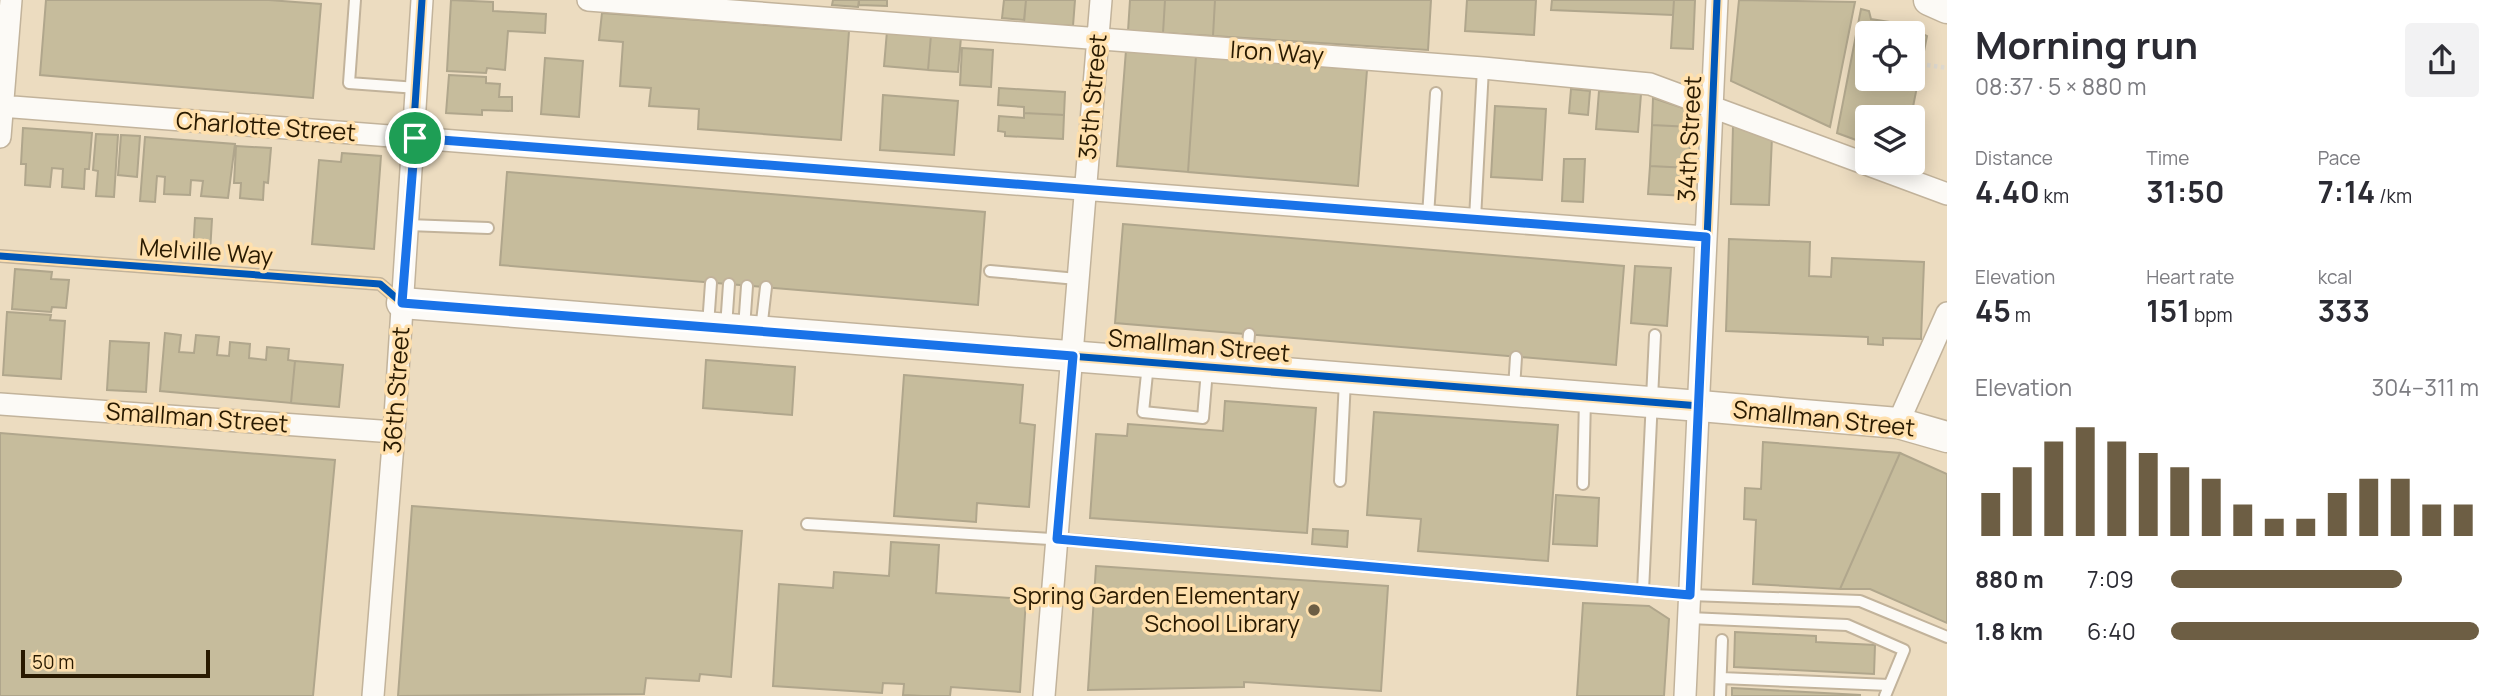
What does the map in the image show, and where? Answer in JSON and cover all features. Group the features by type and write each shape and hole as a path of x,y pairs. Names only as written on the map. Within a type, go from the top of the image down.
{"street":[{"path":"0,137 11,0"},
{"name":"36th Street","path":"373,696 415,138 422,0"},
{"name":"Iron Way","path":"588,0 771,7 1097,41 1483,68 1650,84 1947,194"},
{"name":"35th Street","path":"1044,696 1101,0"},
{"name":"34th Street","path":"1685,696 1717,0"},
{"path":"1930,0 1947,8"},
{"name":"Charlotte Street","path":"1,106 1706,237"},
{"name":"Smallman Street","path":"402,303 1700,405 1898,423 1947,437"},
{"path":"1898,423 1947,313"},
{"name":"Smallman Street","path":"0,404 394,432"}],"lane":[{"path":"355,0 349,83 417,88"},
{"path":"1475,219 1483,68"},
{"path":"1428,216 1436,93"},
{"path":"408,225 488,228"},
{"name":"Melville Way","path":"0,256 380,284 402,303"},
{"path":"990,271 1077,279"},
{"path":"711,283 735,329"},
{"path":"729,284 735,329"},
{"path":"735,329 747,286"},
{"path":"735,329 766,287"},
{"path":"1246,369 1249,334"},
{"path":"1643,590 1655,335"},
{"path":"1514,391 1516,357"},
{"path":"1148,362 1143,412 1203,418 1208,367"},
{"path":"1340,481 1345,377"},
{"path":"1583,484 1585,396"},
{"path":"807,524 1057,539 1690,595 1860,601 1947,637"},
{"path":"1689,618 1847,625 1904,650 1887,690 1721,678"},
{"path":"1720,696 1722,640"}],"path":[{"path":"1927,65 1947,68"}],"building":[{"path":"46,0 269,0 321,4 313,98 40,75"},
{"path":"451,0 493,2 493,11 546,14 545,33 508,31 505,70 487,68 486,73 447,71"},
{"path":"833,0 859,0 858,7 832,5"},
{"path":"859,0 887,0 887,6 859,5"},
{"path":"1004,0 1026,0 1024,20 1002,18"},
{"path":"1026,0 1075,0 1073,26 1024,23"},
{"path":"1130,0 1165,0 1163,33 1128,31"},
{"path":"1165,0 1215,0 1213,36 1163,33"},
{"path":"1215,0 1431,0 1428,50 1213,36"},
{"path":"1467,0 1536,0 1534,35 1465,31"},
{"path":"1552,0 1674,0 1673,15 1551,10"},
{"path":"1674,0 1695,0 1693,49 1671,48"},
{"path":"1739,0 1855,2 1830,127 1731,81"},
{"path":"1861,9 1869,11 1871,19 1883,21 1859,21"},
{"path":"602,13 849,31 841,140 698,129 699,109 649,106 651,88 620,86 623,42 599,40"},
{"path":"887,31 931,35 928,70 884,66"},
{"path":"931,35 961,37 958,72 928,70"},
{"path":"1855,40 1855,91 1916,91 1913,105 1855,105 1855,140 1837,133"},
{"path":"962,48 993,50 991,87 960,85"},
{"path":"1126,50 1196,56 1188,172 1117,166"},
{"path":"1196,56 1367,70 1358,186 1188,172"},
{"path":"545,58 583,61 579,117 541,114"},
{"path":"449,75 486,77 486,83 500,84 499,97 512,97 512,111 482,110 482,115 446,113"},
{"path":"999,88 1065,92 1064,115 1024,113 1024,107 998,105"},
{"path":"1571,89 1590,91 1588,115 1569,113"},
{"path":"1599,91 1641,94 1638,132 1596,129"},
{"path":"883,95 958,101 954,155 880,150"},
{"path":"1653,98 1692,111 1691,127 1652,125"},
{"path":"1495,106 1546,109 1542,180 1491,177"},
{"path":"1024,113 1064,115 1063,139 1005,136 1005,132 998,131 999,116 1024,118"},
{"path":"1652,125 1691,127 1689,168 1650,166"},
{"path":"1733,126 1772,137 1769,205 1731,204"},
{"path":"23,128 92,133 89,169 85,169 84,189 62,187 63,169 52,168 50,187 25,185 26,164 21,164"},
{"path":"96,134 118,135 114,197 96,196 98,171 93,170"},
{"path":"121,135 140,136 137,177 118,175"},
{"path":"145,137 235,144 228,198 201,196 203,181 191,180 190,195 164,194 165,177 157,176 155,202 140,201"},
{"path":"236,146 271,148 268,183 264,182 263,200 240,198 241,183 234,183"},
{"path":"342,153 381,156 374,249 312,244 319,160 341,162"},
{"path":"1564,159 1585,159 1583,202 1562,201"},
{"path":"1650,166 1689,168 1688,196 1648,194"},
{"path":"507,172 985,212 978,305 500,265"},
{"path":"195,218 212,219 210,253 193,252"},
{"path":"1123,224 1624,266 1616,365 1115,323"},
{"path":"1729,239 1810,242 1809,276 1831,277 1832,258 1924,262 1921,339 1883,338 1883,345 1868,344 1868,337 1726,331"},
{"path":"1635,266 1671,268 1667,326 1631,323"},
{"path":"15,269 52,272 51,279 69,280 66,308 52,307 51,312 12,309"},
{"path":"7,312 51,315 50,320 65,321 61,379 3,375"},
{"path":"165,333 181,335 179,352 194,353 196,335 219,337 217,355 229,356 230,342 250,344 249,358 266,360 267,347 289,349 288,360 295,361 291,403 160,391"},
{"path":"110,341 149,343 146,392 107,390"},
{"path":"706,360 795,367 792,415 703,408"},
{"path":"295,361 343,365 339,407 291,403"},
{"path":"904,375 1023,385 1020,423 1035,425 1029,507 977,503 976,522 894,516"},
{"path":"1225,401 1316,408 1307,533 1090,518 1096,434 1127,436 1128,424 1223,431"},
{"path":"1374,412 1558,425 1548,561 1418,551 1421,519 1367,515"},
{"path":"0,433 335,460 313,696 0,696"},
{"path":"1763,442 1900,453 1840,589 1753,584 1756,520 1744,519 1745,488 1761,489"},
{"path":"1900,453 1947,474 1947,623 1870,589 1840,589"},
{"path":"1556,495 1599,498 1597,546 1553,544"},
{"path":"412,506 742,531 731,677 700,674 699,681 646,678 644,694 398,696"},
{"path":"1313,529 1348,531 1347,547 1312,544"},
{"path":"891,542 939,545 936,593 1026,599 1020,692 951,687 950,696 923,696 903,695 904,684 883,683 882,693 773,686 779,584 833,588 834,572 889,576"},
{"path":"1096,566 1388,586 1381,691 1244,682 1244,687 1088,690"},
{"path":"1583,603 1649,606 1669,619 1664,696 1577,696"},
{"path":"1735,632 1816,636 1816,642 1875,645 1874,674 1734,667"},
{"path":"1732,688 1860,695 1860,696 1732,696"}],"cycle path":[{"path":"402,303 422,0"},
{"path":"402,303 1700,406 1717,0"},
{"path":"0,256 380,284 402,303"}],"place":[{"name":"Spring Garden Elementary School Library","path":"1314,610"}],"route":[{"path":"415,138 1706,237 1690,595 1057,539 1073,356 402,303 415,138"}]}
